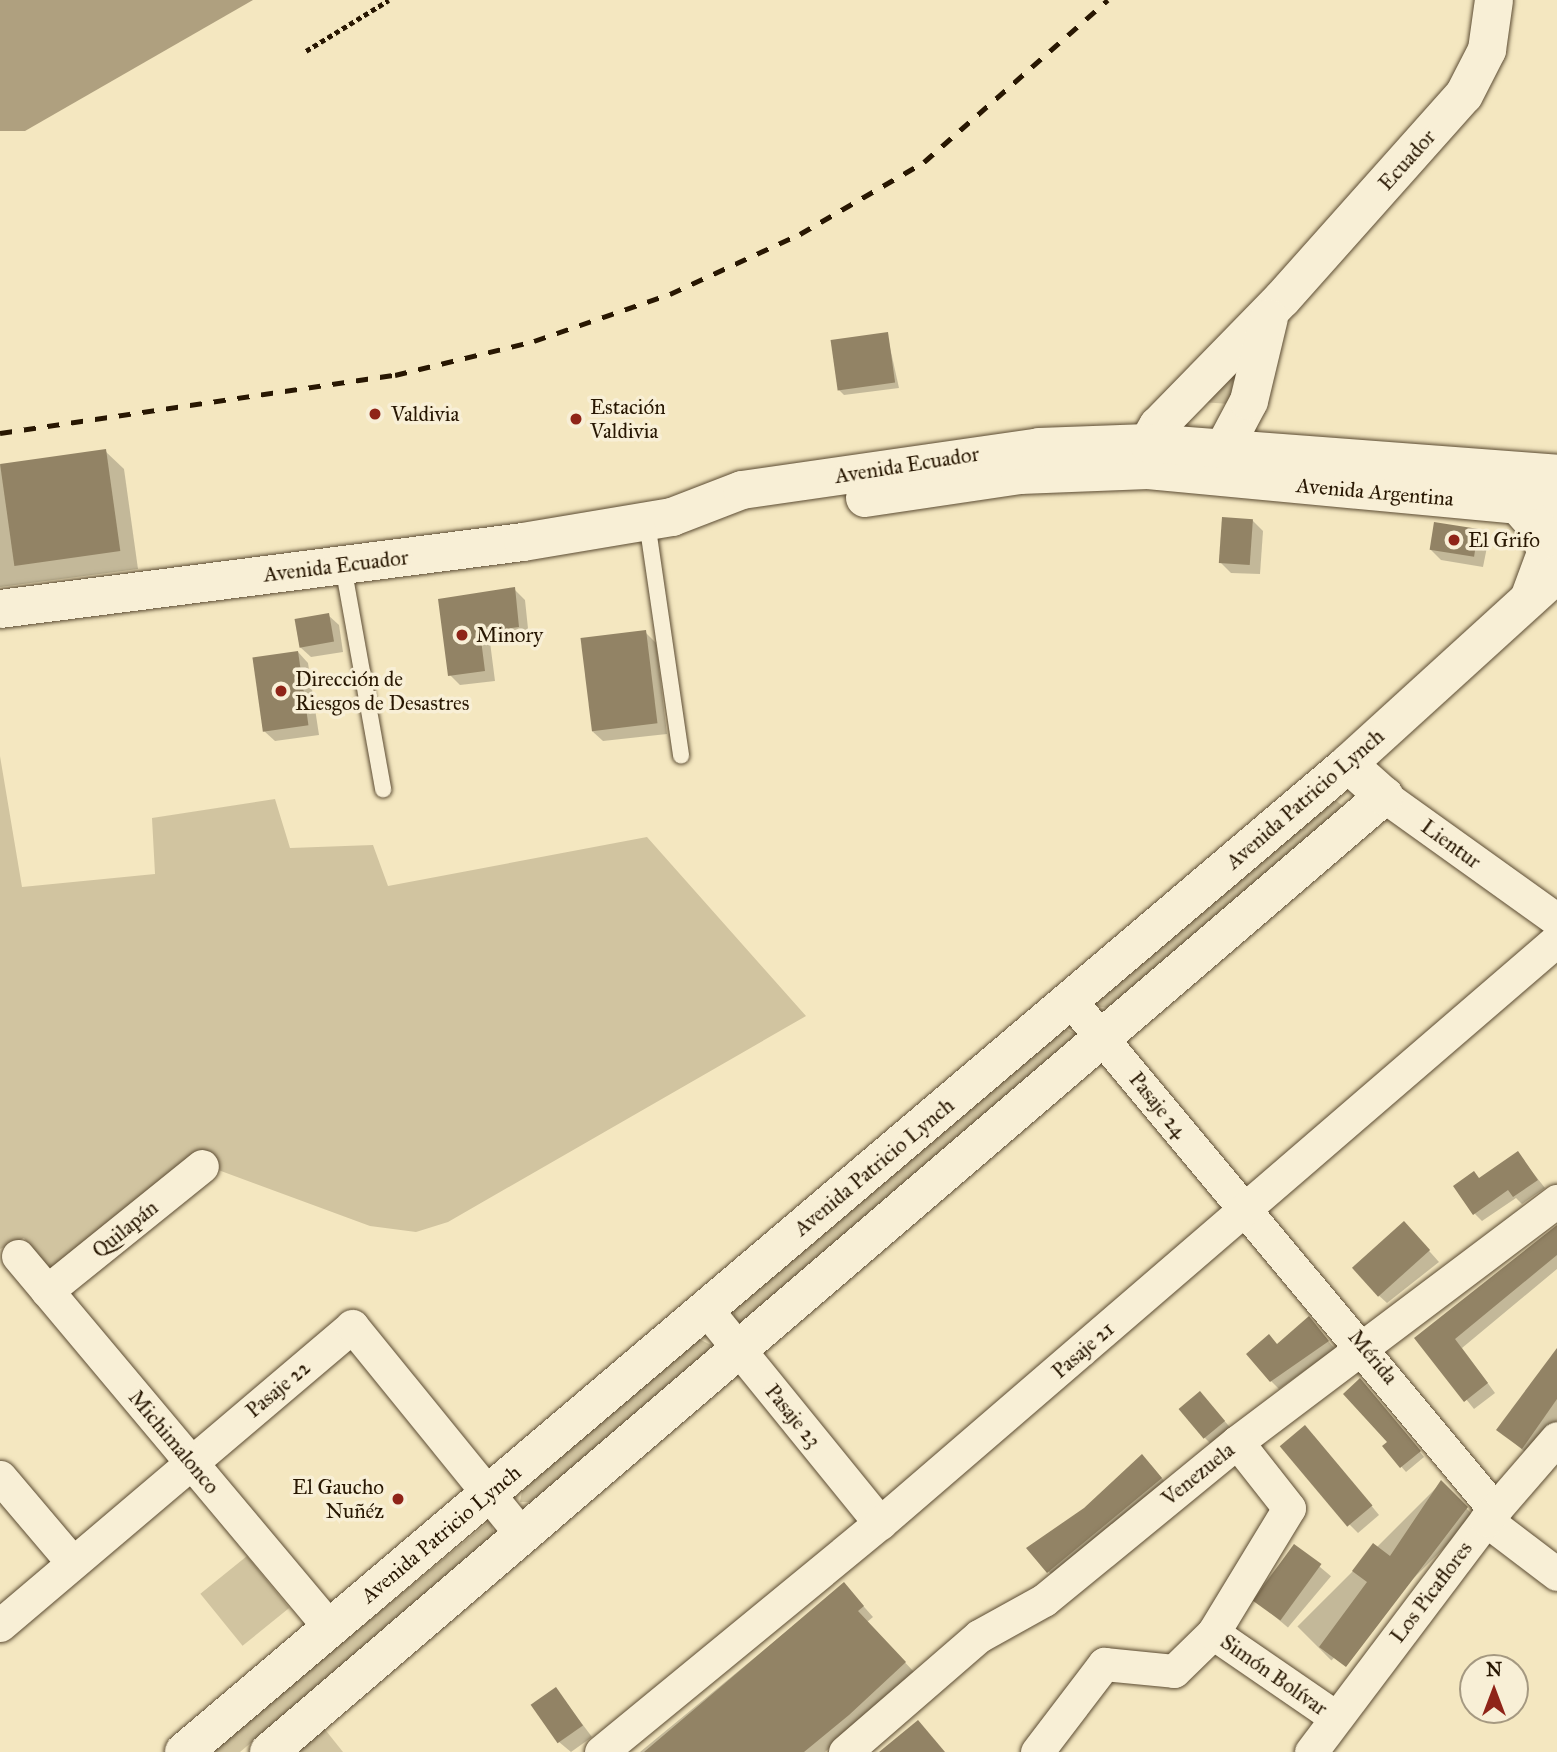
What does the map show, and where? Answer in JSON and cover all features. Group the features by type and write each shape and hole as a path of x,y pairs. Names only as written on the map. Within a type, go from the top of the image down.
{"main road":[{"name":"Ecuador","path":"1148,457 1282,299 1464,95 1487,50 1494,0"},
{"name":"Ecuador","path":"1194,475 1223,450 1249,401 1262,332 1282,299"},
{"path":"1249,401 1263,433 1297,456"},
{"path":"1148,457 1223,450"},
{"name":"Avenida Argentina","path":"1223,450 1557,474"},
{"name":"Avenida Ecuador","path":"659,520 742,490 970,454 1148,457"},
{"path":"1148,457 1194,475"},
{"name":"Avenida Ecuador","path":"0,609 343,566 659,520 746,516 1148,457"},
{"name":"Avenida Argentina","path":"1194,475 1557,509"},
{"path":"1518,505 1538,528 1546,554 1541,579 1528,601"},
{"name":"Avenida Patricio Lynch","path":"184,1752 1349,764 1557,574"},
{"name":"Lientur","path":"1349,764 1384,796"},
{"path":"269,1752 520,1533 1384,796"}],"street":[{"name":"Lientur","path":"1384,796 1557,920"},
{"name":"Pasaje 21","path":"601,1752 880,1523 1557,940"},
{"name":"Pasaje 24","path":"1070,1000 1103,1036 1244,1212"},
{"name":"Quilapán","path":"47,1291 202,1166"},
{"name":"Venezuela","path":"853,1750 979,1636 1044,1600 1237,1442 1557,1201"},
{"name":"Mérida","path":"1244,1212 1366,1347 1491,1515 1557,1574"},
{"name":"Michimalonco","path":"18,1256 330,1628"},
{"name":"Pasaje 23","path":"706,1309 880,1523"},
{"name":"Pasaje 22","path":"0,1625 352,1326 520,1533"},
{"name":"Los Picaflores","path":"1311,1752 1491,1515 1557,1438"},
{"name":"Simón Bolívar","path":"1037,1752 1104,1664 1174,1671 1213,1633 1289,1508 1237,1442"},
{"path":"0,1477 72,1562"},
{"name":"Simón Bolívar","path":"1213,1633 1335,1717"}],"lane":[{"path":"659,520 681,756"},
{"path":"343,566 383,789"}],"path":[{"path":"306,51 389,0"}],"shaded area":[{"path":"0,0 253,0 25,131 0,131"},
{"path":"1236,358 1230,404 1201,402"},
{"path":"0,756 22,887 155,874 152,818 275,799 290,848 373,845 388,886 647,837 806,1016 448,1222 416,1232 370,1226 194,1161 49,1275 24,1238 0,1249"},
{"path":"1333,798 1345,808 1112,1009 1097,1006 1097,999"},
{"path":"1061,1027 1076,1034 1073,1043 743,1324 734,1321 734,1307"},
{"path":"697,1338 711,1345 709,1353 534,1502 520,1502 523,1486"},
{"path":"491,1520 494,1536 240,1752 209,1752"},
{"path":"247,1556 289,1608 243,1646 200,1594"},
{"path":"323,1727 343,1752 290,1752"}],"building":[{"path":"888,332 895,383 838,391 831,340"},
{"path":"106,449 120,551 14,566 0,464"},
{"path":"1222,517 1253,519 1250,565 1219,563"},
{"name":"El Grifo","path":"1434,522 1478,529 1474,557 1430,550"},
{"name":"Minory","path":"515,587 519,627 480,632 485,671 448,676 438,599"},
{"path":"329,613 334,642 300,648 295,619"},
{"path":"646,630 657,723 592,731 580,638"},
{"name":"Dirección de Riesgos de Desastres","path":"298,651 308,725 263,732 252,657"},
{"path":"1518,1151 1538,1180 1513,1197 1508,1190 1473,1215 1453,1186 1474,1171 1479,1178"},
{"path":"1404,1221 1430,1250 1378,1297 1352,1268"},
{"path":"1557,1225 1557,1255 1455,1339 1488,1383 1464,1402 1414,1338"},
{"path":"1309,1316 1329,1341 1270,1382 1246,1354 1269,1334 1277,1344"},
{"path":"1557,1348 1557,1399 1522,1449 1496,1430"},
{"path":"1360,1378 1421,1451 1400,1468 1382,1446 1387,1442 1343,1394"},
{"path":"1200,1391 1225,1421 1204,1439 1179,1409"},
{"path":"1305,1425 1372,1505 1347,1527 1280,1446"},
{"path":"1142,1454 1162,1478 1047,1573 1026,1548 1084,1508"},
{"path":"1441,1480 1468,1507 1346,1667 1319,1647 1367,1582 1352,1571 1373,1543 1390,1556"},
{"path":"1294,1544 1322,1564 1280,1621 1253,1601"},
{"path":"844,1582 864,1606 858,1611 906,1662 849,1715 804,1752 644,1752"},
{"path":"556,1687 583,1726 558,1743 531,1705"},
{"path":"918,1720 945,1752 879,1752"}],"railway":[{"path":"0,433 395,375 534,341 670,294 800,234 924,162 1108,0"}],"place":[{"name":"Valdivia","path":"375,414"},
{"name":"Estación Valdivia","path":"576,419"},
{"name":"El Grifo","path":"1454,540"},
{"name":"Minory","path":"462,635"},
{"name":"Dirección de Riesgos de Desastres","path":"281,691"},
{"name":"El Gaucho Nuñéz","path":"398,1499"}]}
